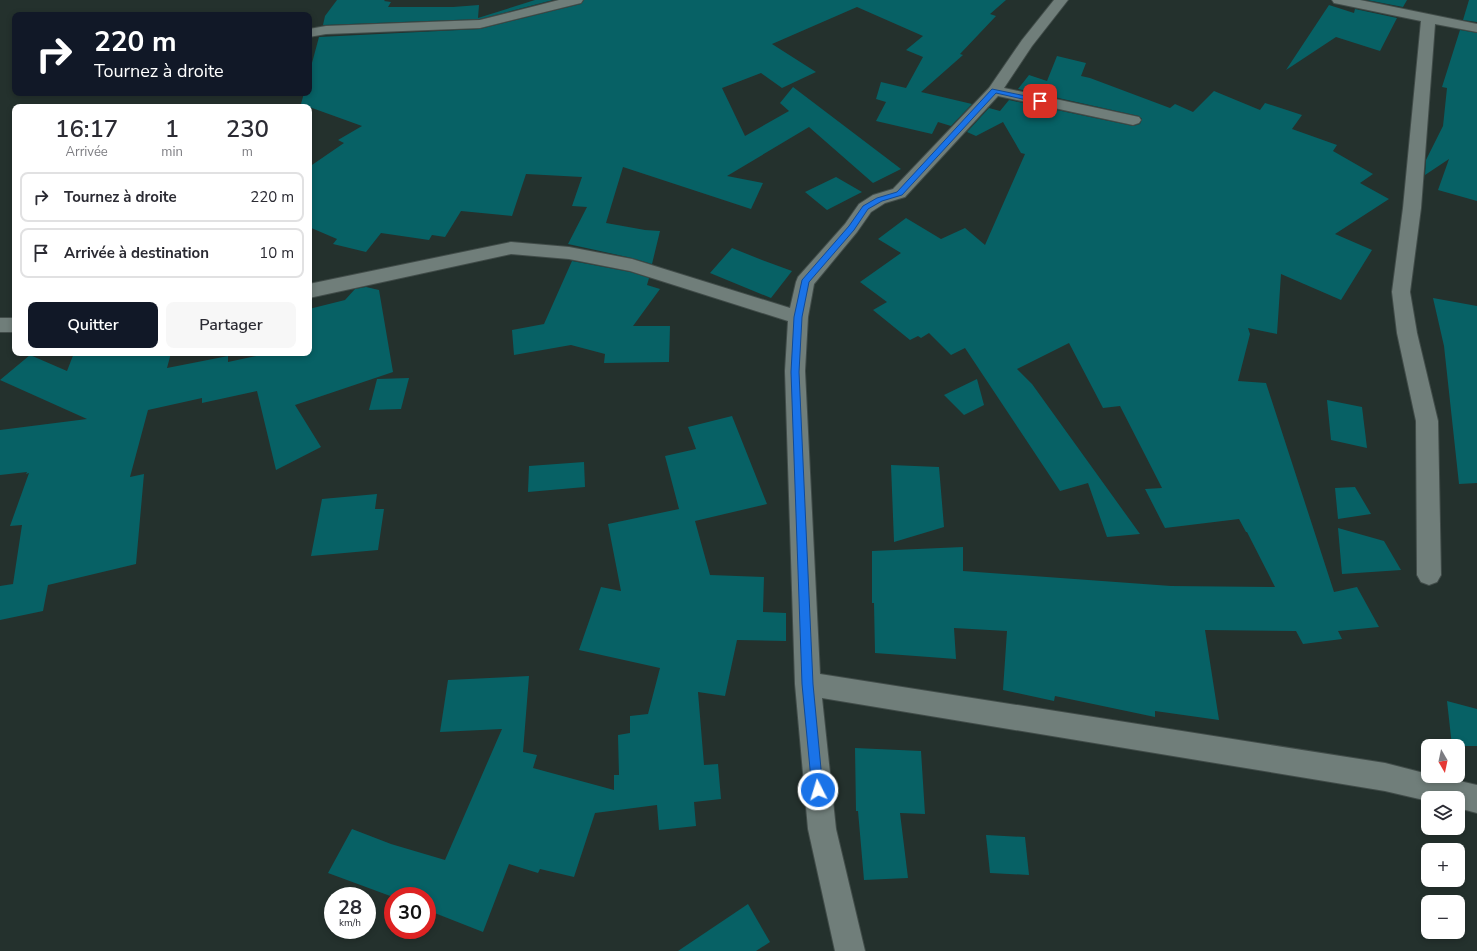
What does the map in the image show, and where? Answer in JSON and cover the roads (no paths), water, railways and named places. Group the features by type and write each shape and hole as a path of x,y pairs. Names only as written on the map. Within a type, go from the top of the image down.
{"street":[{"path":"312,32 326,30 480,24 576,0"},
{"path":"850,951 822,829 808,684 795,372 798,317 805,282 851,228 865,208 879,199 899,194 994,91 1027,43 1062,0"},
{"path":"1339,0 1477,28"},
{"path":"1428,19 1412,208 1401,292 1407,333 1427,421 1429,575"},
{"path":"994,91 1133,120"},
{"path":"312,290 511,248 569,253 632,265 798,317"},
{"path":"0,325 12,325"},
{"path":"808,684 1386,778 1477,799"}]}
